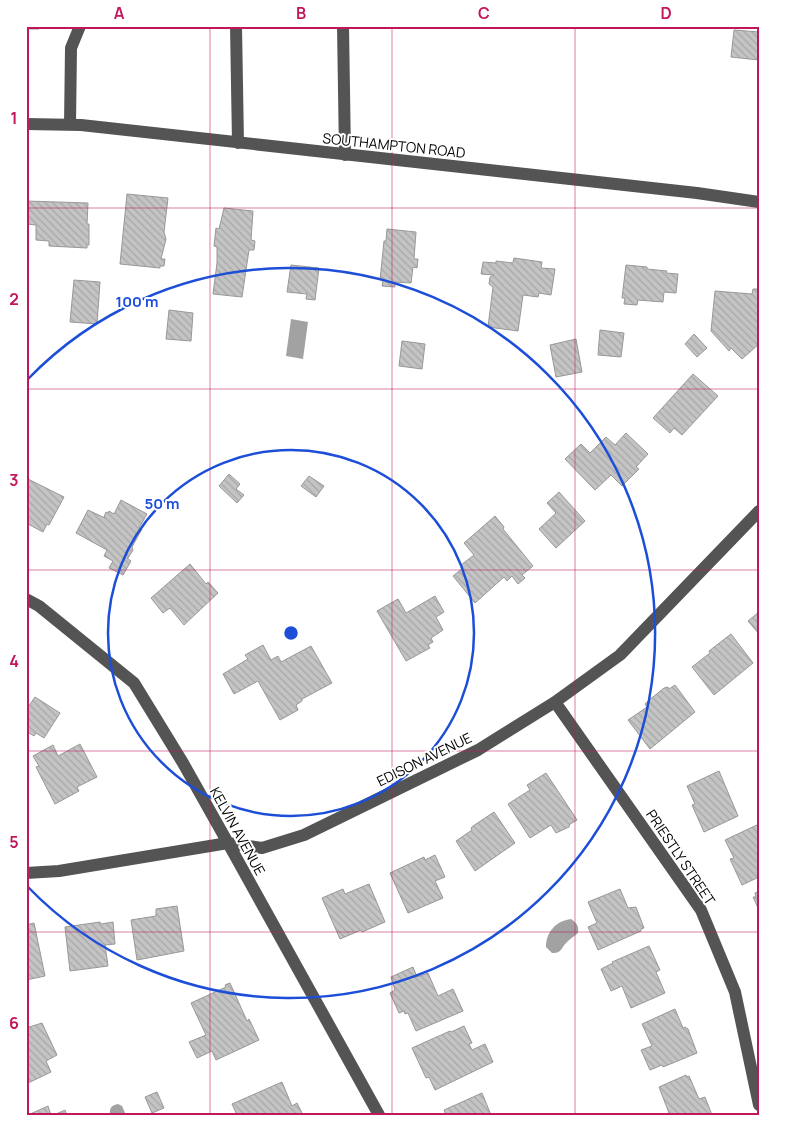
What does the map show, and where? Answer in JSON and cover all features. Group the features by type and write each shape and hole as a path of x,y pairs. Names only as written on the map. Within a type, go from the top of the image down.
{"street":[{"path":"70,125 71,48 80,26"},
{"path":"236,26 238,143"},
{"path":"344,26 345,155"},
{"name":"SOUTHAMPTON ROAD","path":"26,124 70,125 759,202"},
{"name":"EDISON AVENUE","path":"26,873 59,870 228,843 262,848 304,835 478,750 555,702 620,655 759,511"},
{"name":"KELVIN AVENUE","path":"26,599 39,606 134,683 183,763 379,1115"},
{"name":"PRIESTLY STREET","path":"555,702 701,910 735,992 759,1105"}],"shaded area":[{"path":"291,319 308,322 303,359 286,356"},
{"path":"571,919 577,925 578,933 560,951 552,953 546,947 550,932 556,925"},
{"path":"118,1104 122,1106 126,1115 110,1115 111,1107"}],"building":[{"path":"26,26 40,26 39,29 26,29"},
{"path":"734,30 759,32 759,60 731,57"},
{"path":"127,194 168,198 164,232 166,239 161,259 165,259 164,266 160,266 160,268 120,264"},
{"path":"26,201 88,203 89,245 87,245 87,248 49,246 49,241 36,240 36,225 26,224"},
{"path":"224,208 253,211 251,240 255,241 254,250 249,250 242,297 213,294 217,263 217,247 214,246 216,228 219,229"},
{"path":"387,229 416,232 414,259 418,259 417,268 413,267 411,283 395,282 395,287 382,286 383,280 380,280"},
{"path":"514,258 542,262 541,268 555,269 551,295 539,293 538,297 523,295 518,331 488,327 493,287 489,284 490,277 494,275 481,274 483,262 513,263"},
{"path":"291,265 319,268 315,300 306,299 307,294 287,292"},
{"path":"626,265 647,267 647,269 678,274 676,293 664,292 663,302 638,300 637,305 624,304 625,298 622,298"},
{"path":"74,280 100,282 97,324 70,322"},
{"path":"753,289 759,289 759,344 742,359 731,348 729,351 711,331 715,291 752,294"},
{"path":"169,310 193,313 191,341 166,339"},
{"path":"600,330 624,333 621,357 598,355"},
{"path":"694,334 707,348 697,357 685,344"},
{"path":"576,339 582,372 556,377 550,345"},
{"path":"402,341 425,344 422,369 399,366"},
{"path":"693,374 718,396 682,435 674,428 670,433 653,418"},
{"path":"626,433 648,454 636,467 639,469 622,486 611,475 595,490 565,459 581,444 590,453 606,437 615,445"},
{"path":"229,474 240,484 236,489 244,495 237,503 219,486"},
{"path":"309,476 324,486 316,497 301,486"},
{"path":"26,478 64,497 49,525 47,524 43,532 26,523"},
{"path":"559,492 585,521 556,548 539,529 556,513 547,503"},
{"path":"121,500 147,514 139,528 142,529 132,547 133,550 127,558 131,561 123,575 109,568 113,561 104,556 107,550 76,533 88,510 105,518 106,512 108,513 109,511 114,514"},
{"path":"495,516 533,566 522,575 525,578 518,584 512,576 507,581 504,577 475,603 453,576 463,568 461,565 474,555 464,543"},
{"path":"190,564 206,584 208,582 218,593 184,625 170,608 163,613 151,598"},
{"path":"435,596 444,612 436,617 443,630 431,638 433,642 428,645 430,648 406,661 377,611 398,599 406,613"},
{"path":"759,612 759,634 748,621"},
{"path":"731,634 753,663 714,695 692,667"},
{"path":"263,645 271,660 278,656 281,662 311,646 332,683 302,699 296,705 298,710 280,720 258,681 234,694 223,674 248,659 245,655"},
{"path":"675,685 695,712 650,749 628,720 647,707 645,704 664,688 668,687 669,689"},
{"path":"35,697 60,713 44,738 36,733 34,736 26,731 26,710"},
{"path":"80,744 97,777 77,787 79,791 55,804 36,767 39,766 33,756 53,745 58,756"},
{"path":"719,771 738,816 704,832 692,805 695,804 687,786"},
{"path":"546,773 577,820 570,824 569,827 556,833 551,825 530,838 508,804 530,790 527,785"},
{"path":"494,812 515,843 475,871 456,841 472,830 473,826"},
{"path":"759,824 759,877 742,885 730,859 734,858 725,840"},
{"path":"435,855 445,877 435,881 443,898 408,913 390,873 424,857 425,860"},
{"path":"369,884 385,922 340,939 322,898 343,889 345,894"},
{"path":"620,889 628,908 636,907 644,928 598,950 588,927 597,923 588,902"},
{"path":"759,891 759,910 753,897 756,897 755,893"},
{"path":"177,906 184,951 137,960 131,920 156,916 156,909"},
{"path":"100,922 101,924 113,922 115,944 105,945 108,966 70,971 65,927"},
{"path":"34,923 45,976 26,980 26,925"},
{"path":"649,946 660,970 656,972 665,993 631,1008 622,986 611,991 601,969 612,962"},
{"path":"413,967 417,977 428,973 438,996 453,989 463,1011 416,1031 408,1013 405,1014 404,1011 399,1013 390,993 395,990 391,977"},
{"path":"230,983 247,1021 249,1019 259,1040 216,1060 212,1051 197,1058 189,1042 206,1035 191,1003 226,987 225,985"},
{"path":"675,1009 683,1028 688,1029 697,1053 663,1067 662,1065 650,1070 641,1050 652,1046 642,1024"},
{"path":"42,1023 57,1055 46,1061 51,1072 26,1084 26,1028"},
{"path":"464,1026 472,1043 469,1044 472,1050 485,1044 493,1062 435,1090 429,1077 426,1078 412,1048"},
{"path":"686,1075 687,1077 689,1076 699,1099 705,1097 712,1115 664,1115 669,1113 659,1087"},
{"path":"282,1082 292,1106 297,1103 303,1115 237,1115 232,1104"},
{"path":"157,1092 164,1108 152,1113 145,1097"},
{"path":"482,1093 491,1115 446,1115 444,1110"},
{"path":"48,1106 51,1115 28,1115"},
{"path":"65,1110 67,1115 54,1115"}]}
